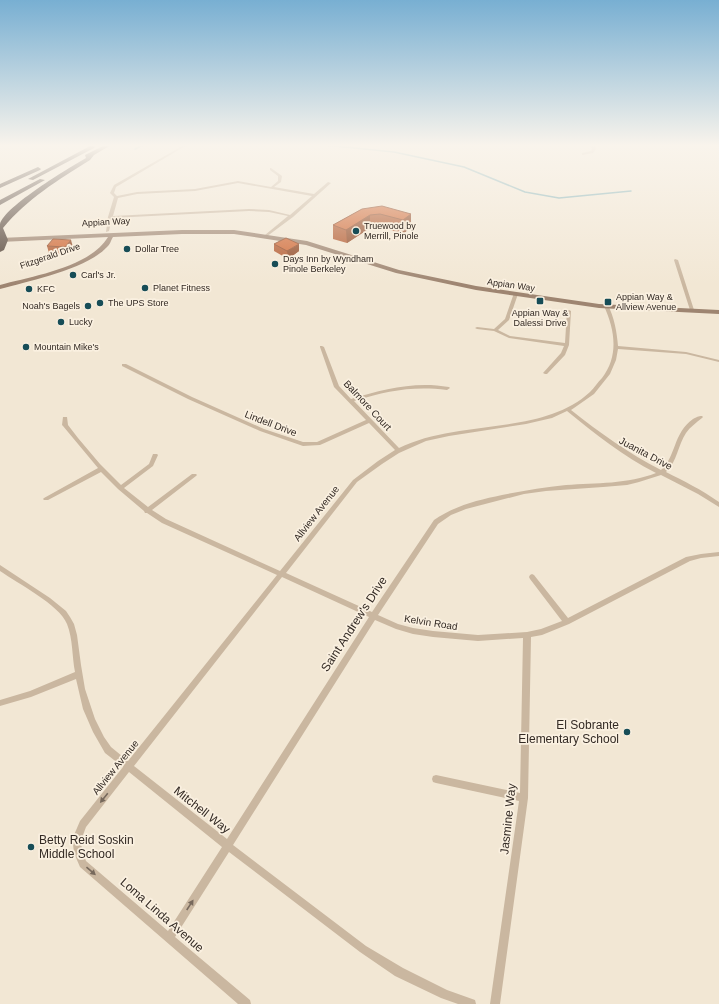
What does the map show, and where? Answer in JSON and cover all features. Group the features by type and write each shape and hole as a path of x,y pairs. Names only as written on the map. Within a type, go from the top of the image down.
{"highway":[{"path":"0,203 21,192"},
{"path":"0,250 0,228 6,220 37,192"}],"main road":[{"name":"Appian Way","path":"1,237 198,231 269,234 298,243 307,243 362,262 409,275 467,287 606,306 719,312"},
{"name":"Fitzgerald Drive","path":"36,274 61,266 67,261 94,248 107,234"},
{"name":"Fitzgerald Drive","path":"2,285 36,274 72,265 95,255 107,245 107,234"}],"street":[{"path":"112,192 116,197"},
{"path":"116,197 137,193 159,192"},
{"path":"297,192 313,195"},
{"path":"269,234 292,216 317,192"},
{"path":"107,234 116,197"},
{"path":"110,217 249,210 268,211 292,216"},
{"path":"676,260 692,310"},
{"path":"496,330 507,320 516,294"},
{"name":"Allview Avenue","path":"77,838 83,824 355,480 377,463 398,450 424,440 451,433 530,422 568,410 584,401 605,380 612,367 616,348 606,306"},
{"path":"545,373 563,354 567,345 569,311"},
{"path":"477,328 496,330 509,337 567,345"},
{"name":"Balmore Court","path":"322,347 337,387 398,450"},
{"path":"616,348 686,353 719,361"},
{"name":"Lindell Drive","path":"124,365 190,398 262,430 303,444 318,444 369,421"},
{"path":"350,401 386,390 411,386 425,385 447,388"},
{"name":"Juanita Drive","path":"568,410 616,448 695,489 719,505"},
{"path":"662,472 668,467 679,440 687,427 700,417"},
{"name":"Kelvin Road","path":"65,418 64,425 88,455 120,488 147,511 164,521 372,616 413,631 478,638 527,635 542,632 567,622 688,559 719,554"},
{"path":"120,488 151,465 154,455"},
{"path":"46,499 101,469"},
{"name":"Saint Andrew's Drive","path":"169,938 372,616 436,522 444,515 468,505 539,489 636,481 662,472"},
{"path":"147,511 194,475"},
{"name":"Mitchell Way","path":"0,568 60,609 68,620 86,709 95,732 108,750 228,846 363,949 399,972 445,994 471,1004"},
{"path":"532,577 567,622"},
{"name":"Jasmine Way","path":"495,1004 524,798 527,635"},
{"path":"0,703 31,694 79,674"},
{"path":"436,779 524,798"},
{"name":"Loma Linda Avenue","path":"77,838 77,853 83,864 246,1004"}],"building":[{"path":"382,206 411,214 403,220 380,214 370,215 346,230 333,225 362,209"},
{"path":"286,238 299,244 287,251 274,244"},
{"path":"53,239 71,240 65,247 47,246"}],"waterway":[{"path":"525,192 559,198 622,192"}],"place":[{"name":"Truewood by Merrill, Pinole","path":"356,231"},
{"name":"Dollar Tree","path":"127,249"},
{"name":"Days Inn by Wyndham Pinole Berkeley","path":"275,264"},
{"name":"Carl's Jr.","path":"73,275"},
{"name":"Planet Fitness","path":"145,288"},
{"name":"KFC","path":"29,289"},
{"name":"Appian Way & Dalessi Drive","path":"540,301"},
{"name":"Appian Way & Allview Avenue","path":"608,302"},
{"name":"The UPS Store","path":"100,303"},
{"name":"Noah's Bagels","path":"88,306"},
{"name":"Lucky","path":"61,322"},
{"name":"Mountain Mike's","path":"26,347"},
{"name":"El Sobrante Elementary School","path":"627,732"},
{"name":"Betty Reid Soskin Middle School","path":"31,847"}]}
